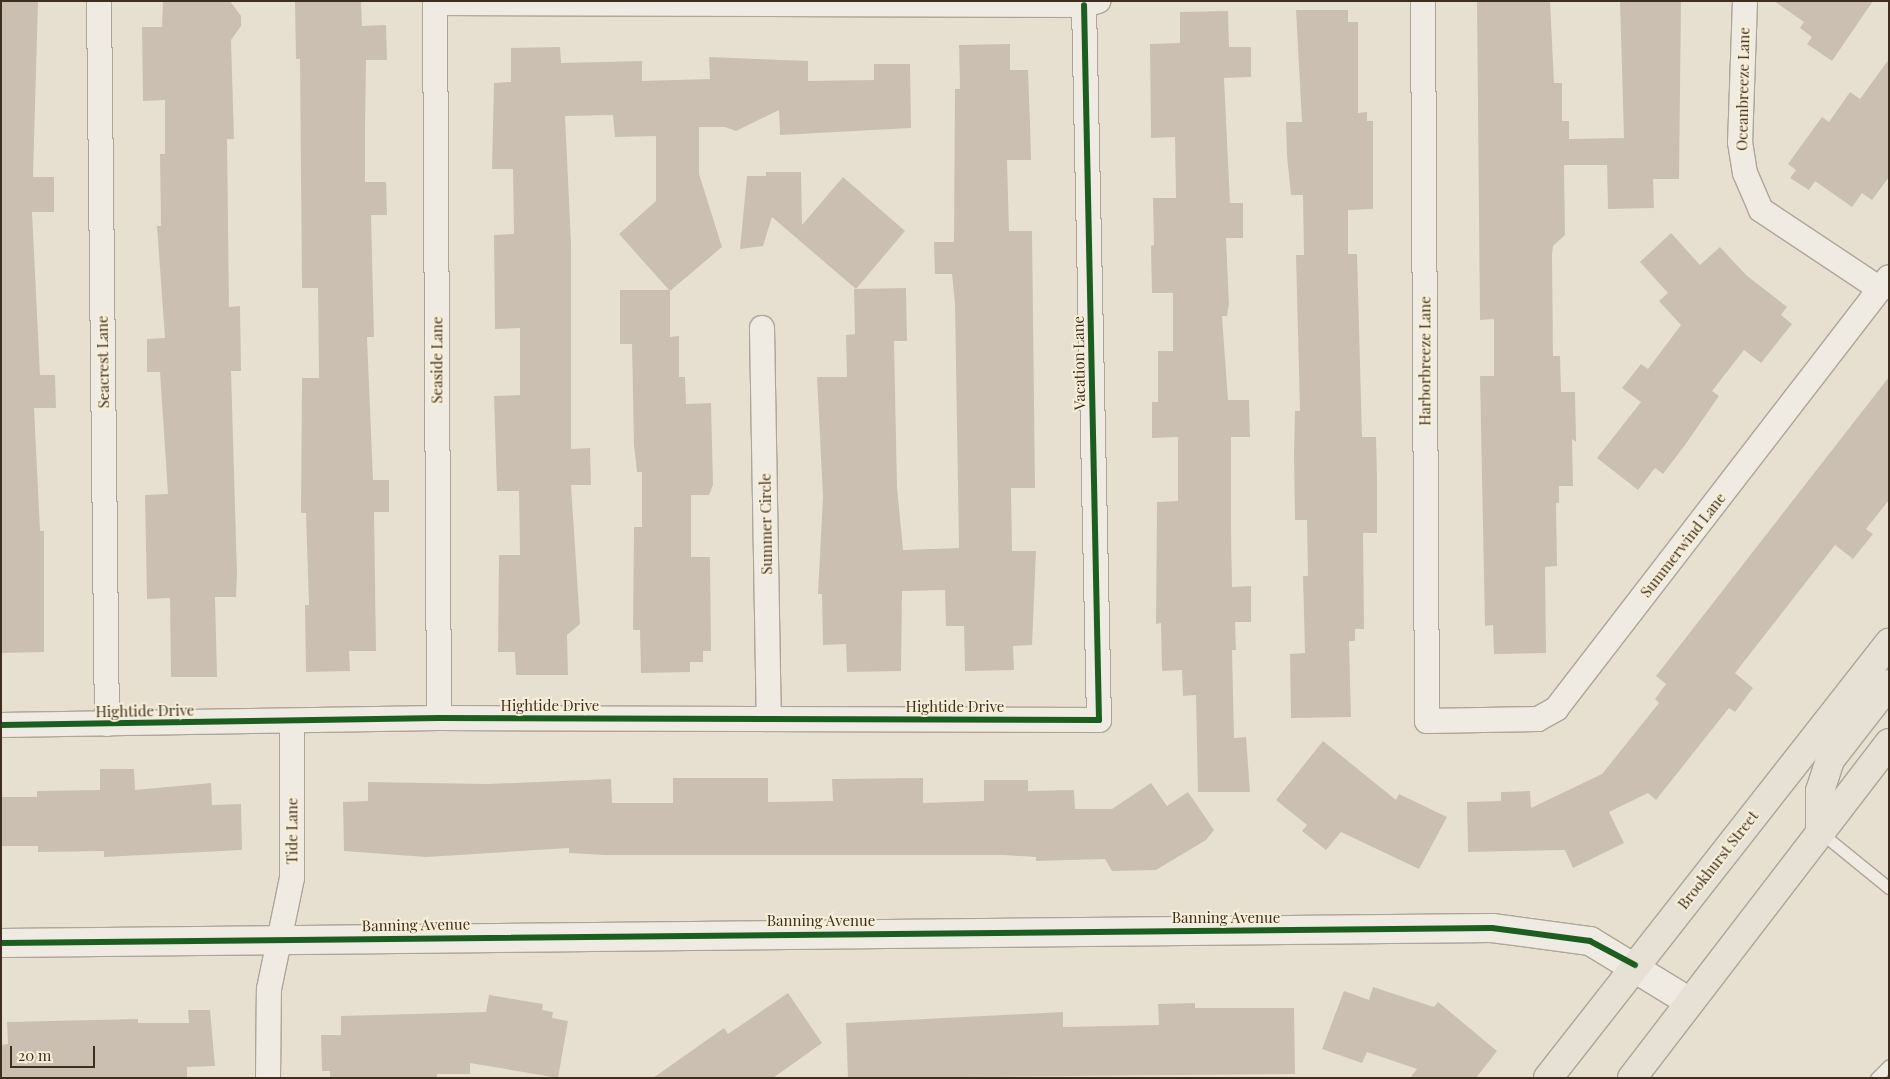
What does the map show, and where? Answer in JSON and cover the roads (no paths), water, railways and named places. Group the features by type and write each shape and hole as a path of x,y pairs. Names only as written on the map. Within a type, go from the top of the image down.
{"main road":[{"name":"Brookhurst Street","path":"1548,1078 1889,643"},
{"path":"1820,832 1820,791 1830,760 1889,684"},
{"path":"1632,1078 1889,743"}],"street":[{"name":"Seacrest Lane","path":"99,1 107,724"},
{"name":"Harborbreeze Lane","path":"1423,1 1427,721"},
{"name":"Oceanbreeze Lane","path":"1745,1 1740,142 1745,173 1761,210 1885,283"},
{"path":"435,2 1091,3"},
{"name":"Seaside Lane","path":"435,2 439,718"},
{"name":"Vacation Lane","path":"1091,3 1099,720"},
{"name":"Summerwind Lane","path":"1427,721 1538,719 1556,709 1885,283"},
{"name":"Summer Circle","path":"762,328 769,719"},
{"name":"Hightide Drive","path":"1,725 292,722 439,718 1099,720"},
{"name":"Tide Lane","path":"268,1078 270,989 292,878 292,722"},
{"name":"Banning Avenue","path":"1,943 1492,928 1590,941 1635,965 1690,1002"}],"lane":[{"path":"1820,832 1889,888"},
{"path":"1876,1078 1889,1065"}]}
